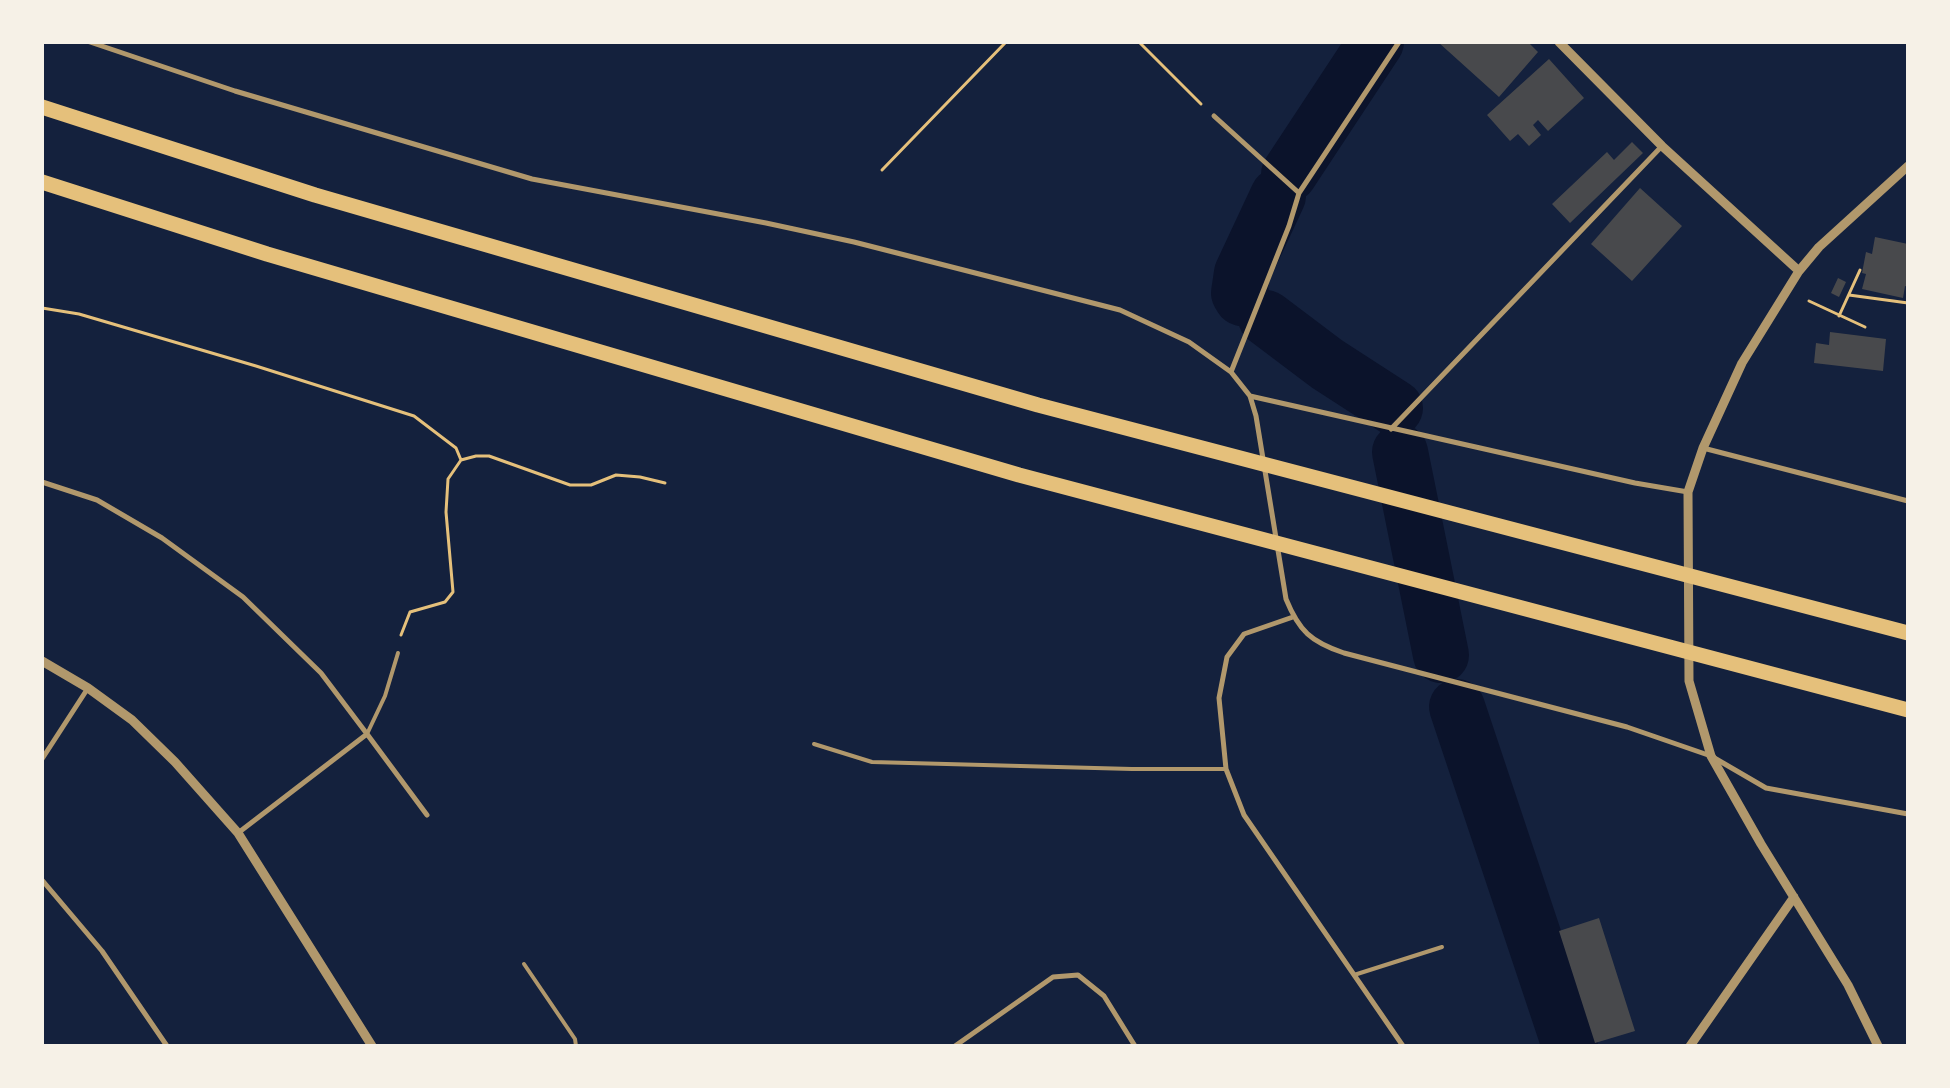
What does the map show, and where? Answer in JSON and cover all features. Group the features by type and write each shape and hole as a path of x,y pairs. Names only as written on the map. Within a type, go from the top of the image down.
{"highway":[{"path":"42,107 324,198 1038,405 1781,601 1908,632"},
{"path":"42,182 267,254 1019,475 1908,710"}],"street":[{"path":"90,42 236,91 532,180 815,234 1120,310 1189,342 1231,372 1250,396 1256,416 1286,599 1293,616 1304,632 1316,641 1344,654 1627,727 1711,756 1766,788 1908,814"},
{"path":"1231,372 1289,226 1299,193 1399,42"},
{"path":"1559,42 1662,146 1798,271"},
{"path":"1214,116 1299,193"},
{"path":"1391,429 1662,146"},
{"path":"1878,1046 1848,985 1711,756 1690,681 1688,492 1703,448 1742,363 1798,271 1819,247 1908,166"},
{"path":"1250,396 1635,483 1688,492"},
{"path":"1703,448 1908,501"},
{"path":"42,482 97,500 162,538 243,598 321,672 427,815"},
{"path":"1293,616 1244,634 1226,657 1219,698 1226,769 1244,816 1403,1046"},
{"path":"42,661 88,688 132,720 175,762 238,833 372,1046"},
{"path":"42,759 88,688"},
{"path":"238,833 367,734"},
{"path":"42,880 102,951 167,1046"},
{"path":"1690,1046 1794,897"},
{"path":"955,1046 964,1043 1053,977 1078,975 1104,996 1135,1046"}],"lane":[{"path":"367,734 385,696 398,653"},
{"path":"814,744 872,762 1122,769 1226,769"},
{"path":"1353,976 1442,947"},
{"path":"524,964 575,1039 576,1046"}],"path":[{"path":"882,170 1006,42"},
{"path":"1139,42 1214,116"},
{"path":"1839,316 1860,270"},
{"path":"1849,295 1908,303"},
{"path":"1809,300 1865,327"},
{"path":"42,308 79,314 256,366 414,416 456,448 461,460"},
{"path":"398,653 402,628 410,612 445,602 453,592 446,512 448,479 461,460 476,456 490,456 570,485 591,485 616,475 640,477 666,483"}],"building":[{"path":"1438,42 1528,42 1538,52 1499,97"},
{"path":"1549,59 1584,98 1548,131 1538,120 1533,125 1541,135 1529,146 1518,134 1510,141 1487,115"},
{"path":"1632,142 1643,153 1570,223 1552,204 1607,152 1614,160"},
{"path":"1640,188 1682,226 1632,281 1591,244"},
{"path":"1875,237 1908,244 1908,287 1905,286 1903,298 1862,289 1866,274 1862,273 1866,252 1872,254"},
{"path":"1838,278 1846,282 1839,297 1831,293"},
{"path":"1830,332 1886,339 1883,371 1814,363 1816,343 1829,345"},
{"path":"1599,918 1635,1031 1595,1043 1559,931"}],"waterway":[{"path":"1289,174 1376,42"},
{"path":"1242,298 1239,293 1242,273 1278,196"},
{"path":"1266,318 1327,364 1395,408"},
{"path":"1400,452 1441,655"},
{"path":"1457,707 1570,1046"}]}
